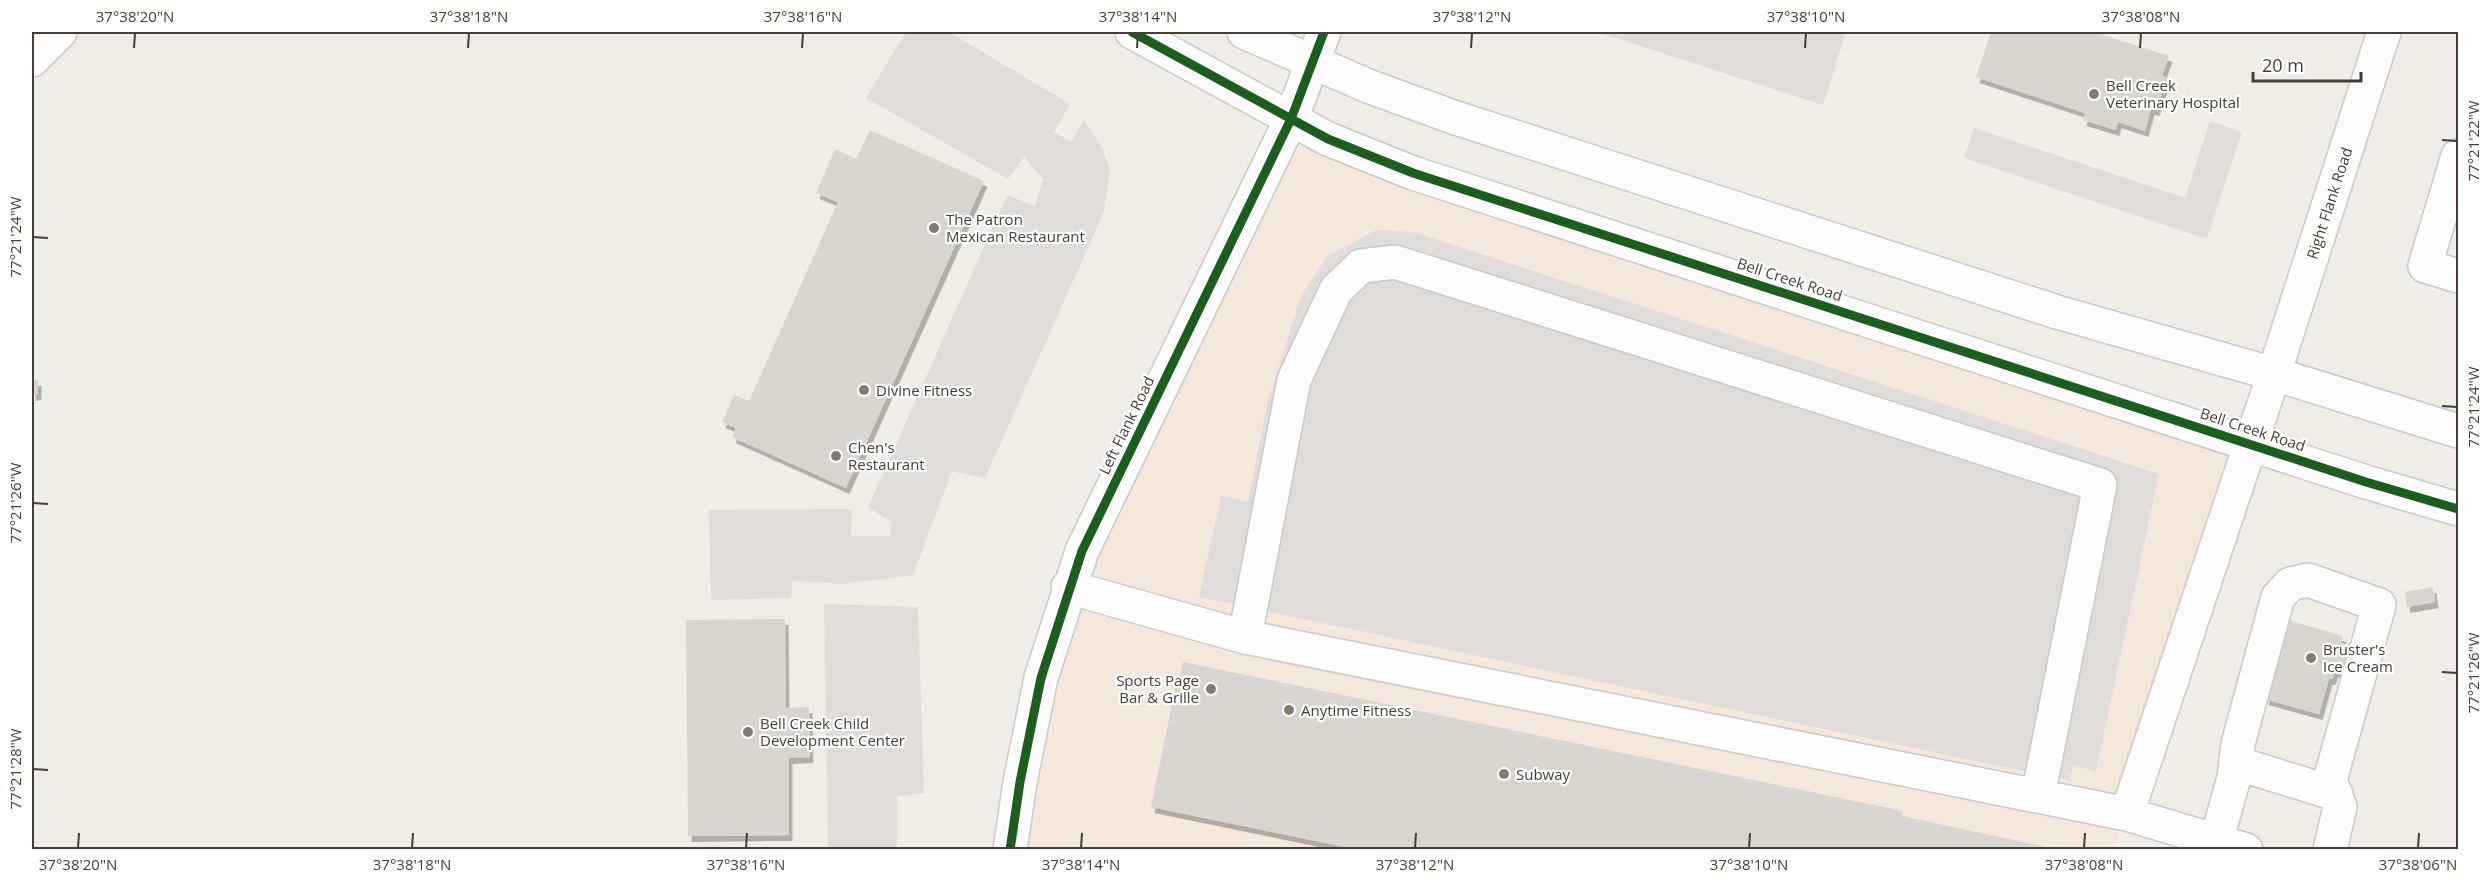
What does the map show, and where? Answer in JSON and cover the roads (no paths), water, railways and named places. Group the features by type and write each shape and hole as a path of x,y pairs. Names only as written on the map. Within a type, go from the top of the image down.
{"street":[{"path":"32,60 60,32"},
{"name":"Bell Creek Road","path":"1132,32 1291,119 1366,156 1413,173 2366,482 2458,509"},
{"path":"1244,32 1368,86 1453,117 2057,312 2274,374 2458,431"},
{"name":"Left Flank Road","path":"1011,849 1020,782 1041,678 1068,587 1082,551 1291,119 1324,32"},
{"name":"Right Flank Road","path":"2127,814 2274,374 2384,32"},
{"path":"2458,156 2425,266 2458,276"},
{"path":"1245,637 1294,380 1336,290 1361,266 1395,262 2100,485 2038,796"},
{"path":"1068,587 1245,637 2127,814 2231,845 2238,744 2278,597 2290,584 2308,580 2379,605 2330,780 2340,807 2330,849"},
{"path":"2236,764 2336,794"}],"place":[{"name":"Bell Creek Veterinary Hospital","path":"2094,94"},
{"name":"The Patron Mexican Restaurant","path":"934,228"},
{"name":"Divine Fitness","path":"864,390"},
{"name":"Chen's Restaurant","path":"836,456"},
{"name":"Bruster's Ice Cream","path":"2311,658"},
{"name":"Sports Page Bar & Grille","path":"1211,689"},
{"name":"Anytime Fitness","path":"1289,710"},
{"name":"Bell Creek Child Development Center","path":"748,732"},
{"name":"Subway","path":"1504,774"}]}
